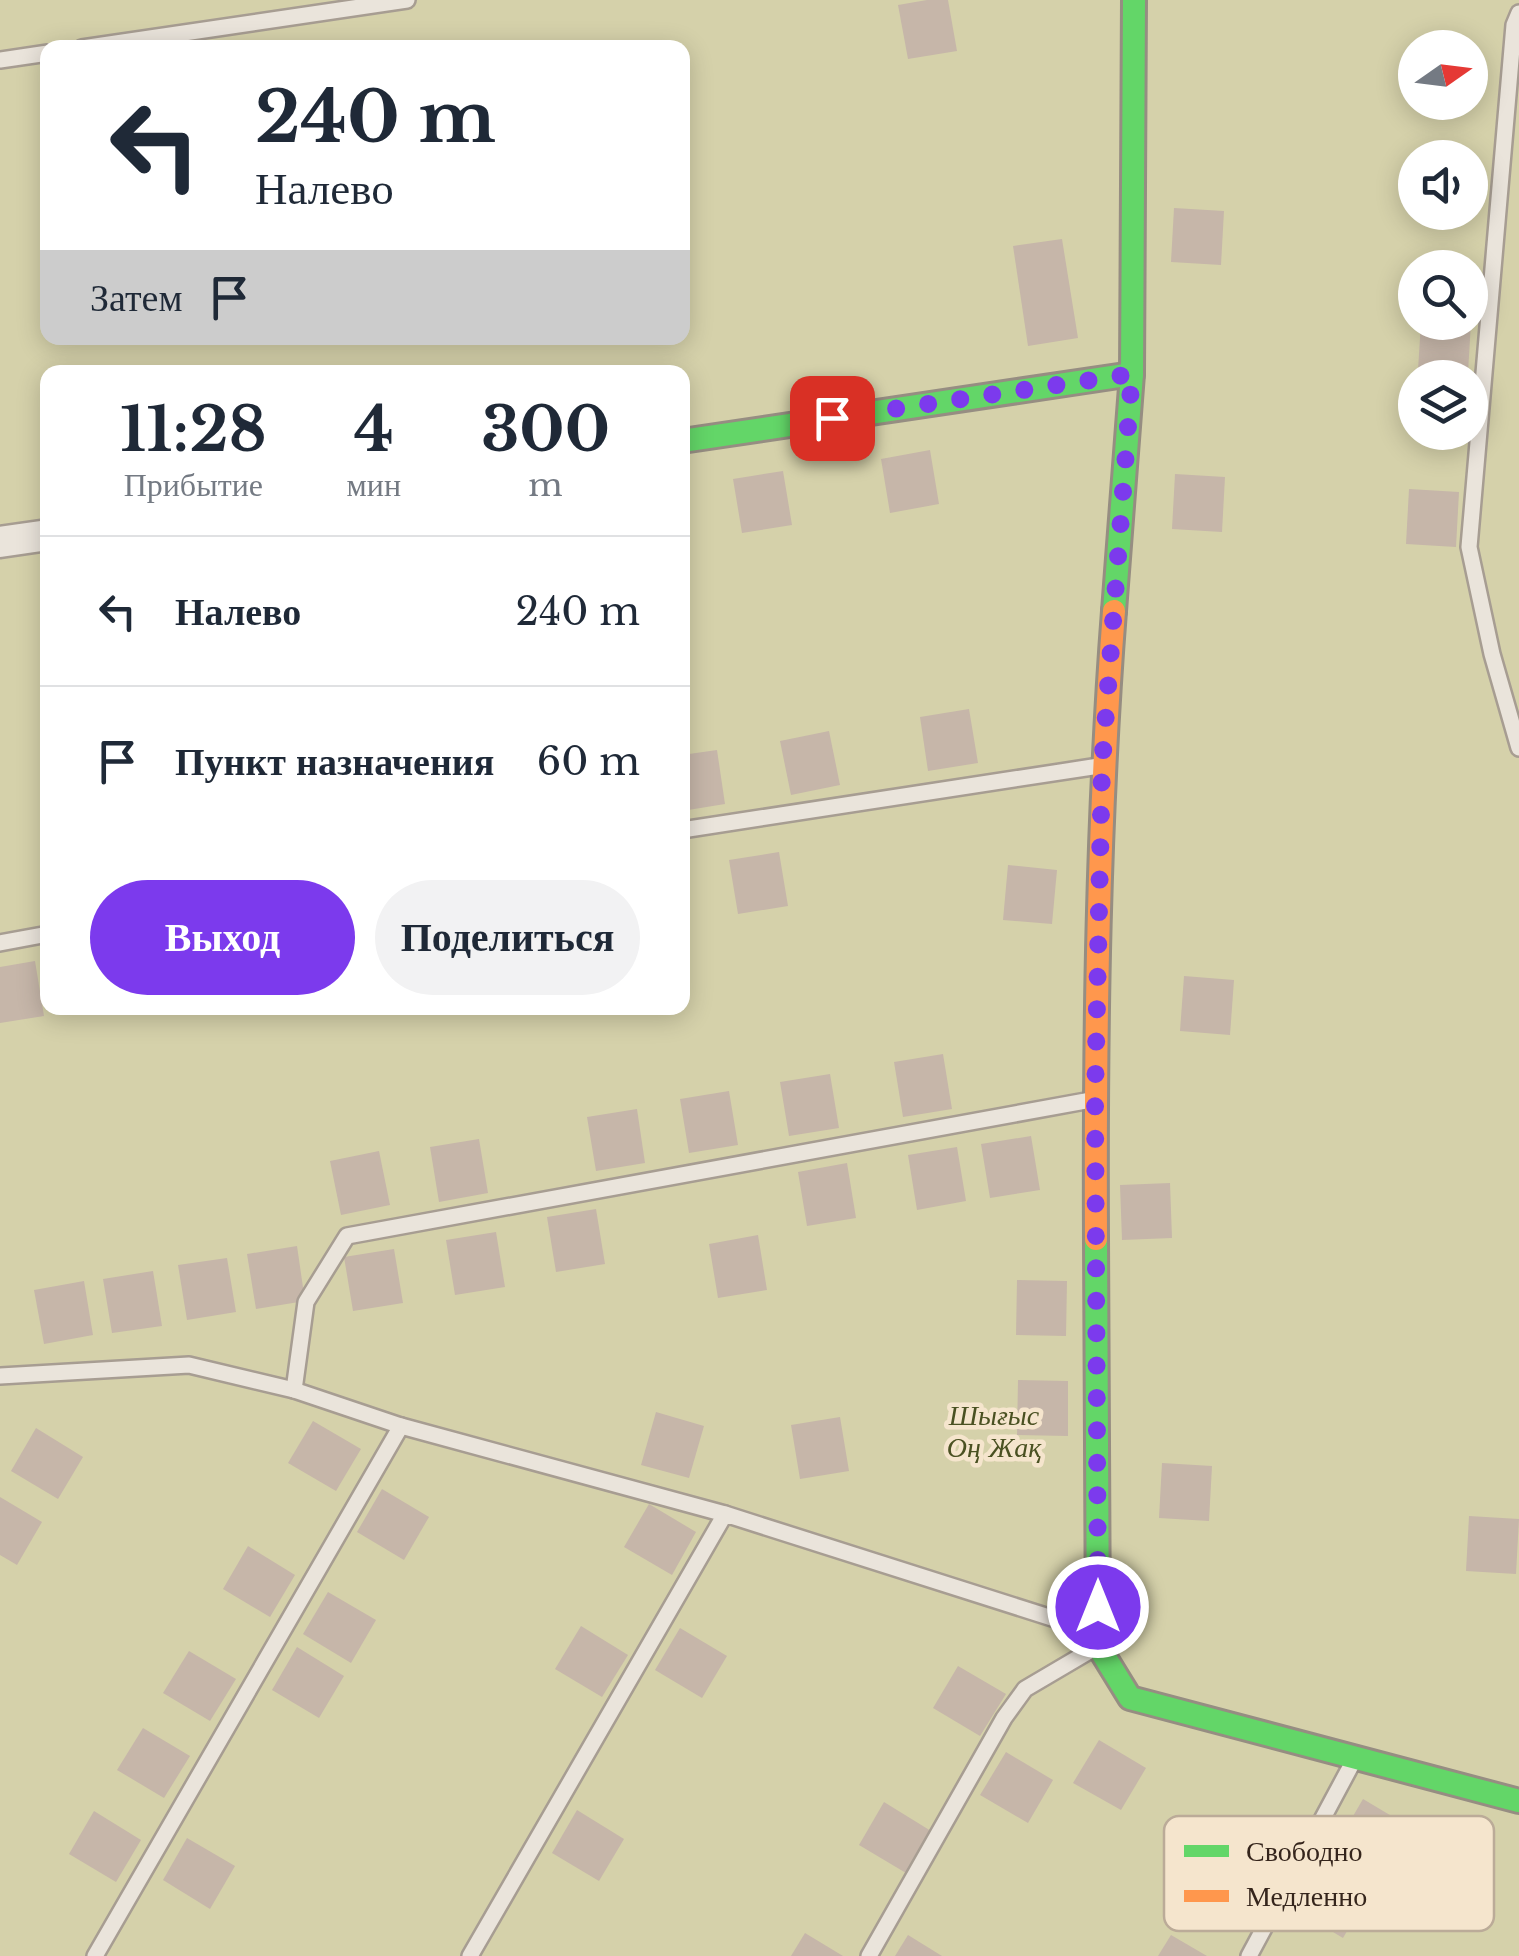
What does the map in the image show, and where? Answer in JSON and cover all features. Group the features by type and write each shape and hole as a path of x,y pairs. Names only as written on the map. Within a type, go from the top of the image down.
{"street":[{"path":"1134,0 1132,374 1102,766 1095,1099 1098,1646 1130,1698 1519,1801"},
{"path":"690,440 1132,374"},
{"path":"0,542 40,537"}],"lane":[{"path":"136,40 407,0"},
{"path":"1519,12 1514,25 1469,547 1492,654 1519,748"},
{"path":"0,60 40,53"},
{"path":"690,829 1102,766"},
{"path":"0,944 40,936"},
{"path":"294,1390 306,1302 346,1236 1095,1099"},
{"path":"0,1376 189,1365 294,1390 401,1426 725,1514 1074,1625 1098,1646 1024,1689 869,1956"},
{"path":"95,1956 401,1426"},
{"path":"470,1956 725,1514"},
{"path":"1324,1816 1354,1760"},
{"path":"1250,1956 1263,1931"}],"green space":[{"name":"Шығыс Оң Жақ","path":"0,0 1519,0 1519,1956 0,1956"}],"building":[{"path":"948,0 957,51 908,59 898,5"},
{"path":"1174,208 1224,211 1221,265 1171,262"},
{"path":"1062,239 1078,338 1028,346 1013,246"},
{"path":"1420,340 1470,340 1469,360 1419,360"},
{"path":"930,450 939,504 890,513 881,459"},
{"path":"783,471 792,525 742,533 733,479"},
{"path":"1175,474 1225,477 1222,532 1172,529"},
{"path":"1409,489 1459,492 1456,547 1406,544"},
{"path":"969,709 978,763 928,771 920,717"},
{"path":"829,731 840,785 791,795 780,741"},
{"path":"717,750 725,804 690,810 690,754"},
{"path":"779,852 788,906 738,914 729,860"},
{"path":"1008,865 1057,870 1052,924 1003,920"},
{"path":"35,961 40,1015 44,1016 0,1023 0,967"},
{"path":"1184,976 1234,980 1230,1035 1180,1031"},
{"path":"943,1054 952,1109 903,1117 894,1062"},
{"path":"830,1074 839,1128 789,1136 780,1082"},
{"path":"729,1091 738,1145 689,1153 680,1099"},
{"path":"637,1109 645,1163 596,1171 587,1117"},
{"path":"1031,1136 1040,1190 990,1198 981,1144"},
{"path":"479,1139 488,1193 439,1202 430,1147"},
{"path":"957,1147 966,1201 917,1210 908,1155"},
{"path":"379,1151 390,1205 341,1215 330,1161"},
{"path":"847,1163 856,1218 807,1226 798,1172"},
{"path":"1170,1183 1172,1238 1122,1240 1120,1185"},
{"path":"596,1209 605,1264 556,1272 547,1217"},
{"path":"496,1232 505,1287 455,1295 446,1240"},
{"path":"758,1235 767,1290 718,1298 709,1244"},
{"path":"297,1246 305,1301 256,1309 247,1254"},
{"path":"394,1249 403,1303 353,1311 344,1257"},
{"path":"227,1258 236,1312 187,1320 178,1265"},
{"path":"153,1271 162,1326 112,1333 103,1279"},
{"path":"1017,1280 1067,1281 1066,1336 1016,1335"},
{"path":"84,1281 93,1335 44,1344 34,1290"},
{"path":"1018,1380 1068,1381 1068,1436 1017,1435"},
{"path":"656,1412 704,1426 689,1478 641,1465"},
{"path":"840,1417 849,1471 800,1479 791,1425"},
{"path":"313,1421 361,1449 336,1491 288,1463"},
{"path":"36,1428 83,1457 58,1499 11,1471"},
{"path":"1162,1463 1212,1466 1209,1521 1159,1518"},
{"path":"382,1489 429,1517 404,1560 357,1532"},
{"path":"0,1497 42,1522 17,1565 0,1555"},
{"path":"649,1504 696,1532 672,1575 624,1547"},
{"path":"1469,1516 1519,1519 1516,1574 1466,1571"},
{"path":"248,1546 295,1575 270,1617 223,1589"},
{"path":"328,1592 376,1620 351,1663 303,1634"},
{"path":"581,1626 628,1655 602,1697 555,1669"},
{"path":"680,1628 727,1656 702,1698 655,1670"},
{"path":"297,1647 344,1676 319,1718 272,1690"},
{"path":"189,1651 236,1679 210,1721 163,1693"},
{"path":"958,1666 1006,1694 980,1736 933,1708"},
{"path":"143,1728 190,1756 164,1798 117,1770"},
{"path":"1099,1740 1146,1768 1121,1810 1073,1783"},
{"path":"1006,1752 1053,1780 1028,1823 980,1795"},
{"path":"1363,1799 1392,1816 1353,1816"},
{"path":"884,1802 931,1831 906,1873 859,1845"},
{"path":"577,1810 624,1839 599,1881 552,1853"},
{"path":"94,1811 141,1840 116,1882 69,1854"},
{"path":"187,1838 235,1866 210,1909 163,1880"},
{"path":"805,1933 843,1956 791,1956"},
{"path":"908,1935 942,1956 895,1956"},
{"path":"1171,1935 1207,1956 1158,1956"}],"traffic: fast":[{"path":"1114,611 1132,374 1134,0"},
{"path":"690,440 1132,374"},
{"path":"1096,1239 1098,1646 1130,1698 1519,1801"}],"traffic: slow":[{"path":"1096,1239 1099,925 1114,611"}],"route":[{"path":"832,418 1132,374 1102,766 1095,1099 1098,1607"}]}
